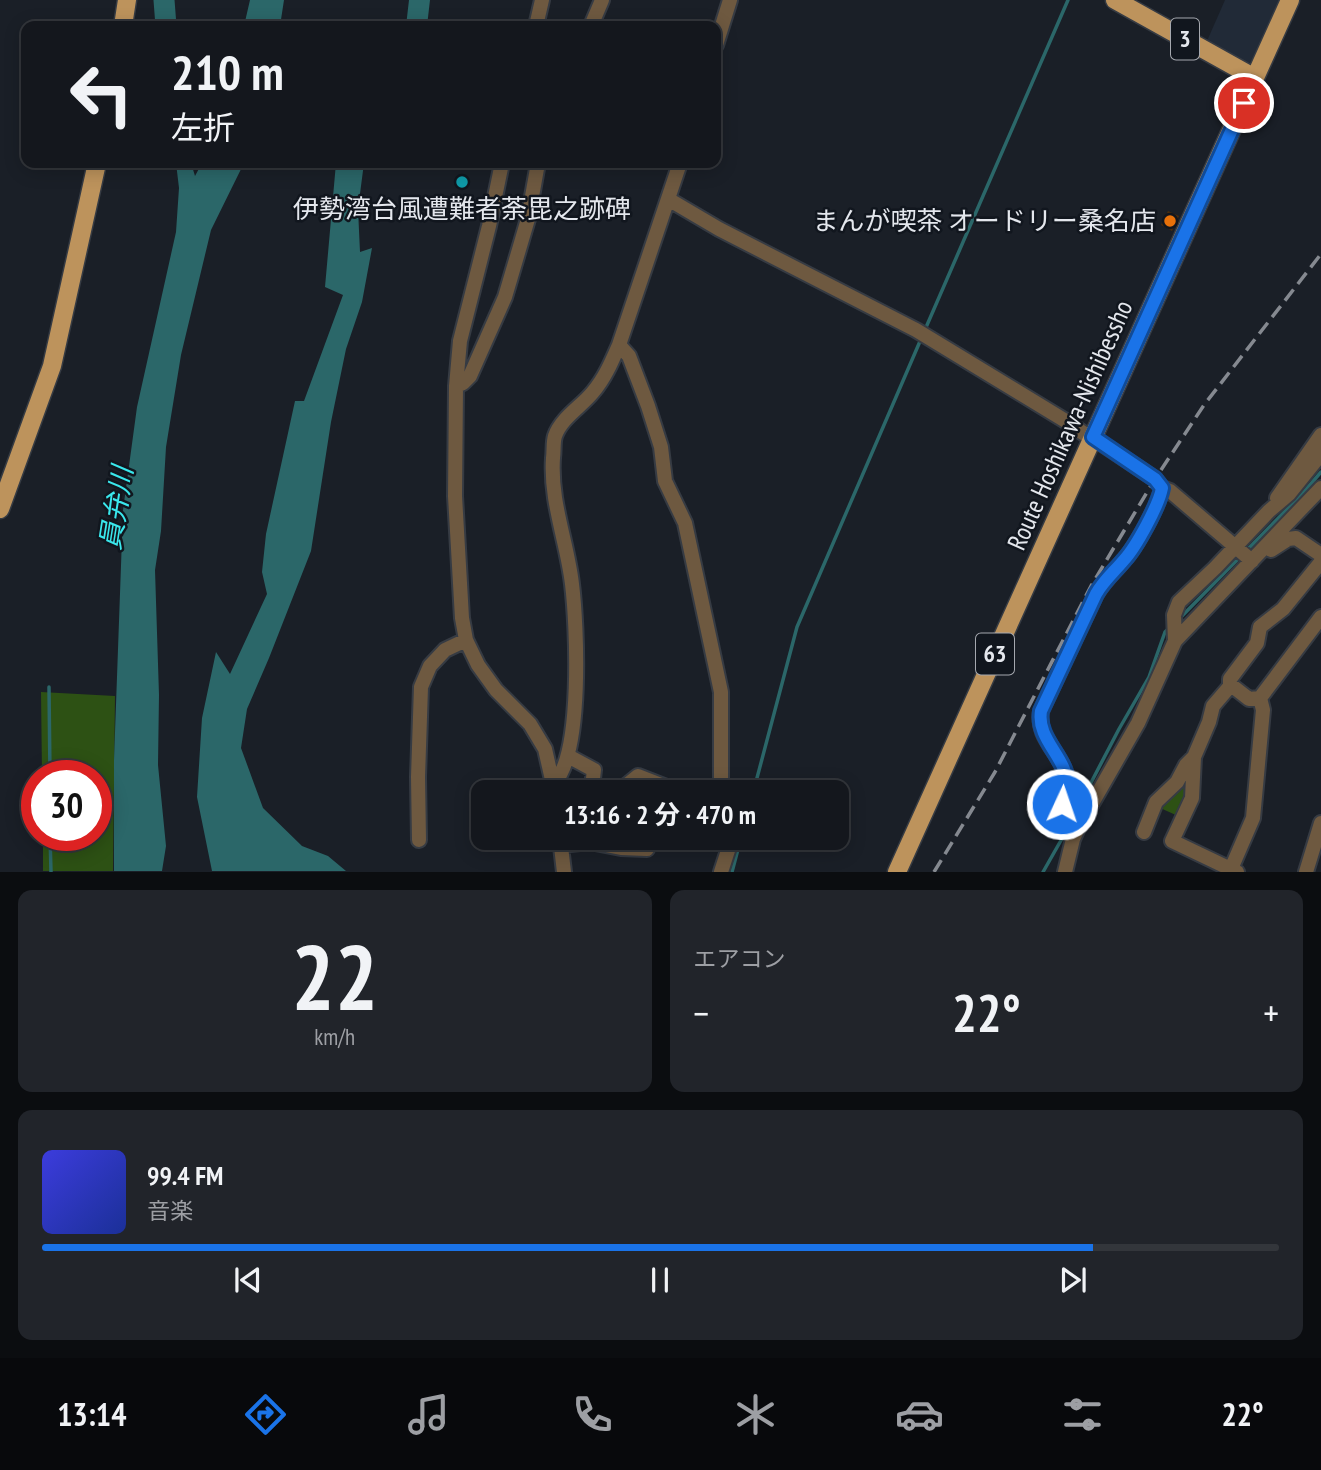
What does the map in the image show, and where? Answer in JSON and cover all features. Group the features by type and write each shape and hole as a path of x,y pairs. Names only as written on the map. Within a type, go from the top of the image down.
{"main road":[{"path":"124,21 127,0"},
{"name":"3","path":"1115,0 1255,78"},
{"name":"Route Hoshikawa-Nishibessho","path":"897,872 1290,0"},
{"path":"0,509 52,366 96,168"}],"street":[{"path":"537,21 542,0"},
{"path":"593,21 602,0"},
{"path":"721,30 730,0"},
{"path":"501,168 460,341 456,386 455,496 462,618 466,640 478,665 496,690 530,724 545,749 553,780"},
{"path":"456,386 470,376 505,296 528,219 537,168"},
{"path":"559,780 568,757 573,719 575,647 572,583 554,496 552,472 555,436 607,372 619,345 678,168"},
{"path":"668,199 719,229 923,335 1093,437 1155,479 1162,488 1170,491 1246,553 1272,550 1288,538 1296,538 1321,555"},
{"path":"619,345 629,356 648,406 661,447 665,481 685,523 721,692 721,780"},
{"path":"1065,872 1078,828 1144,712 1174,637 1246,553 1289,477 1321,435"},
{"path":"1269,511 1289,494 1321,454"},
{"path":"1078,828 1060,819 1067,788 1066,774 1042,732 1039,721 1041,711 1096,594 1104,580 1126,558 1155,509 1162,488"},
{"path":"1174,637 1174,615 1179,602 1246,553 1321,488"},
{"path":"1260,698 1263,710 1253,818 1234,870 1172,841 1192,798 1194,757 1213,706 1230,687 1230,679 1257,643 1260,627 1283,609 1321,562"},
{"path":"1230,687 1231,685 1249,699 1260,698 1321,617"},
{"path":"419,840 421,687 430,666 445,650 466,640"},
{"path":"568,757 594,770 593,780"},
{"path":"1144,832 1156,802 1177,782 1186,765 1194,757"},
{"path":"1306,872 1321,823"},
{"path":"561,850 564,872"},
{"path":"721,872 728,850"}],"shaded area":[{"path":"250,0 284,0 281,21 245,21"},
{"path":"409,0 430,0 428,21 407,21"},
{"path":"1225,0 1280,0 1251,63 1243,62 1207,41"},
{"path":"177,168 193,168 195,176 199,168 242,168 211,230 181,355 166,447 161,531 155,570 158,765 166,846 162,871 114,871 114,760 123,510 137,407 176,232 179,188"},
{"path":"336,168 363,168 358,209 360,252 372,248 362,302 346,349 331,422 311,551 247,709 241,748 263,808 302,846 328,856 346,871 212,871 197,797 202,718 216,652 230,674 267,594 262,572 266,534 295,401 304,401 343,295 325,287"}],"green space":[{"path":"41,692 115,696 113,871 43,871 43,851 112,851 112,760 42,760"},
{"path":"1188,771 1187,797 1178,816 1158,807"}],"building":[{"name":"まんが喫茶 オードリー桑名店","path":"1168,211 1179,216 1172,231 1161,225"}],"waterway":[{"path":"164,0 166,21"},
{"path":"924,332 1068,0"},
{"path":"756,780 797,627 921,339"},
{"path":"1246,551 1321,472"},
{"path":"1179,619 1240,557"},
{"path":"1071,821 1149,677 1165,632 1171,626"},
{"path":"49,687 50,760"},
{"path":"1043,872 1068,828"},
{"path":"732,872 738,850"},
{"path":"50,851 51,872"}],"railway":[{"path":"934,872 995,772 1091,586 1155,479 1204,405 1321,254"}],"place":[{"name":"伊勢湾台風遭難者荼毘之跡碑","path":"462,182"},
{"name":"まんが喫茶 オードリー桑名店","path":"1170,221"}],"route":[{"path":"1062,804 1067,788 1066,774 1042,732 1039,721 1041,711 1096,594 1104,580 1134,546 1155,509 1162,488 1155,479 1093,437 1244,103"}],"water label":[{"name":"員弁川","path":"116,508"}]}
